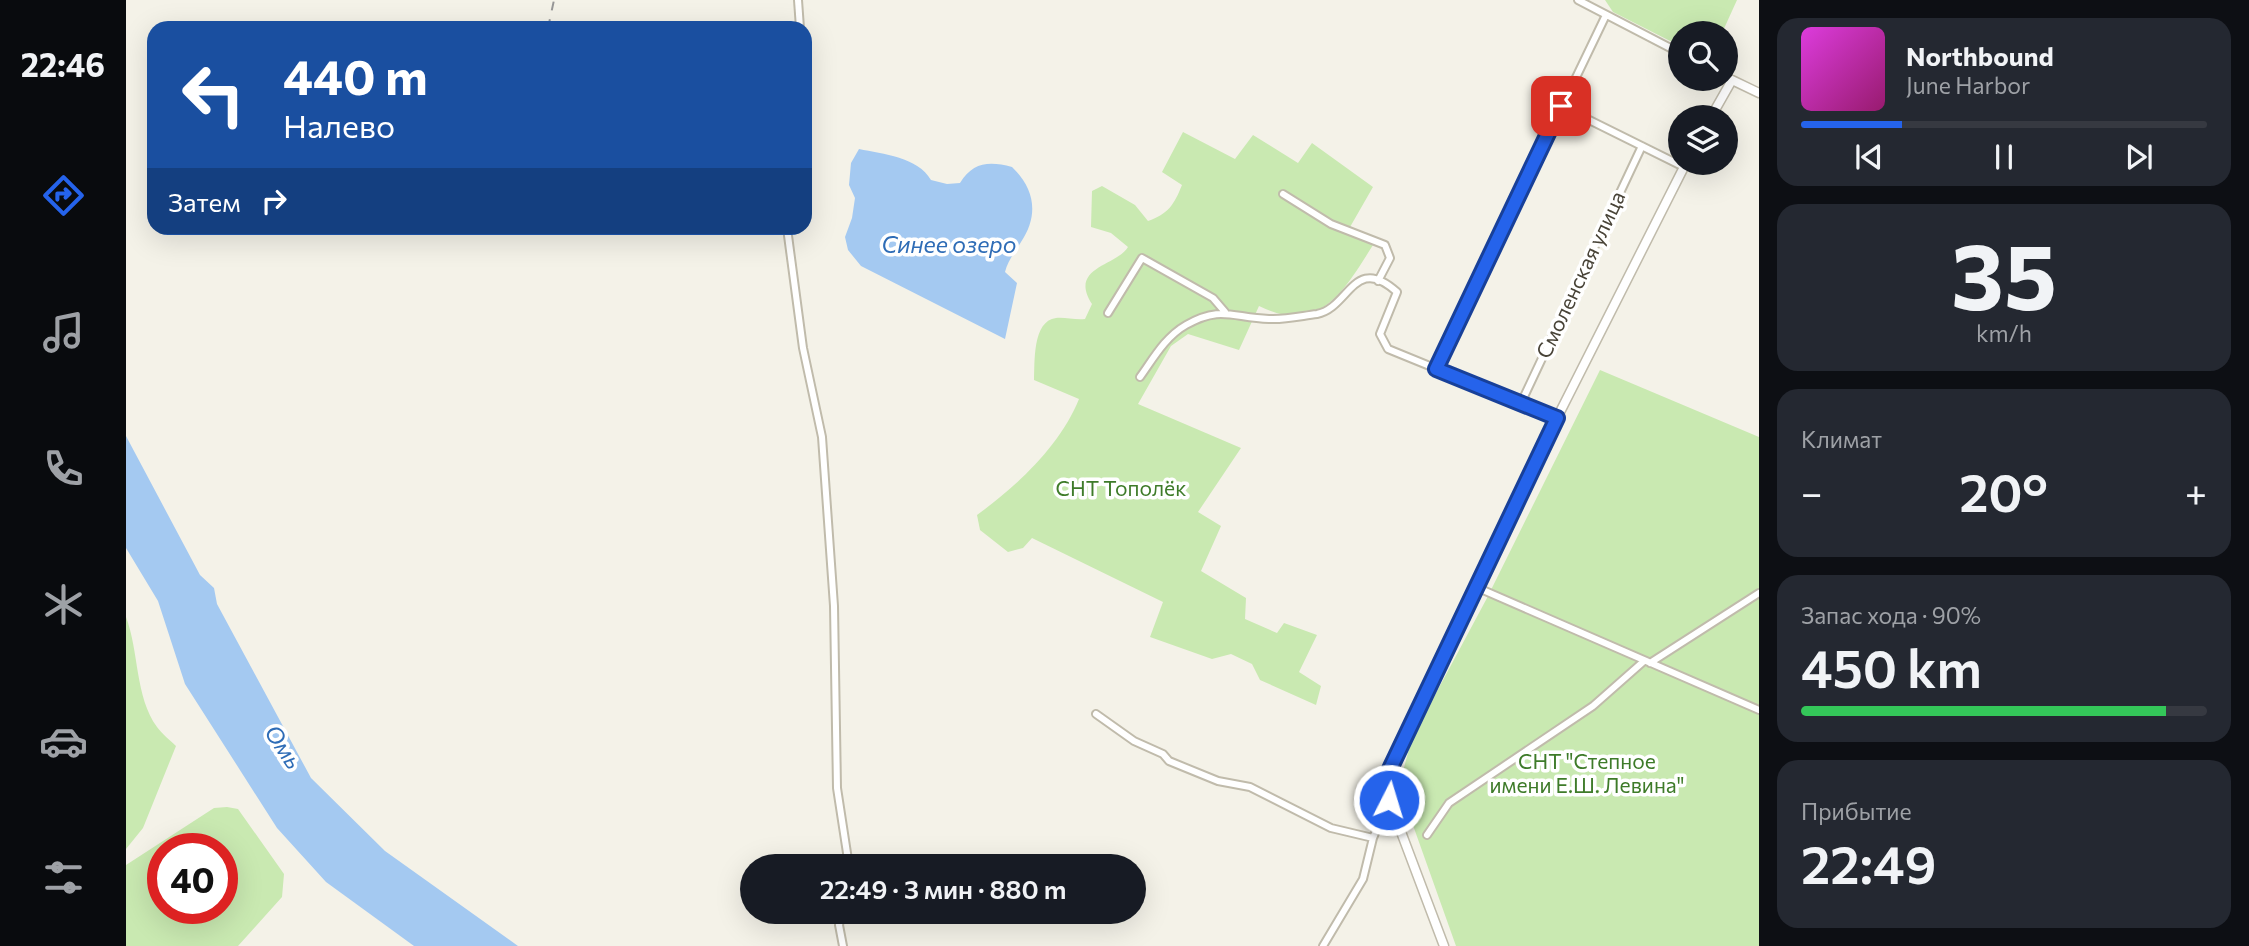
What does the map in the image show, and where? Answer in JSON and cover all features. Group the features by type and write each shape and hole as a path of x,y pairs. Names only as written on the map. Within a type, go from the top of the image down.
{"street":[{"path":"798,0 800,21"},
{"path":"1578,0 1668,47"},
{"path":"1436,369 1605,15"},
{"path":"1738,82 1759,93"},
{"path":"1561,106 1668,157"},
{"name":"Смоленская улица","path":"1521,403 1642,146"},
{"path":"1323,946 1363,878 1373,838 1389,800 1390,769 1557,418 1680,175"},
{"path":"1283,194 1331,224 1385,246 1390,258 1378,281"},
{"path":"788,235 803,348 822,437 834,606 837,788 847,854"},
{"path":"1108,313 1142,258 1213,298 1225,312"},
{"path":"1140,377 1173,334 1202,318 1225,312 1266,319 1322,313 1357,281 1378,281 1394,289 1398,296 1380,334 1384,345 1557,418"},
{"path":"1476,587 1759,710"},
{"path":"1427,835 1449,803 1593,706 1647,662 1759,593"},
{"path":"1096,714 1135,741 1163,754 1169,761 1218,781 1250,787 1331,828 1373,838"},
{"path":"1389,800 1444,946"},
{"path":"838,924 843,946"}],"green space":[{"path":"1605,0 1737,0 1727,21 1668,21 1668,40 1613,12"},
{"name":"СНТ Тополёк","path":"1183,132 1235,159 1253,135 1298,163 1312,143 1373,187 1346,234 1373,245 1351,278 1328,304 1314,312 1298,316 1280,314 1259,306 1239,350 1188,334 1171,346 1138,404 1241,448 1198,512 1221,526 1201,571 1246,598 1245,619 1277,633 1284,623 1317,635 1299,672 1321,686 1316,705 1260,680 1252,664 1231,654 1212,659 1150,637 1163,602 1032,538 1023,548 1008,552 980,530 977,515 1036,464 1061,433 1079,399 1034,380 1035,354 1039,334 1048,321 1056,318 1085,319 1092,304 1086,292 1086,282 1090,275 1128,247 1111,233 1091,227 1092,191 1102,186 1135,205 1148,221 1161,215 1173,203 1182,185 1162,172"},
{"name":"СНТ \"Степное имени Е.Ш. Левина\"","path":"1600,370 1759,437 1759,946 1456,946 1399,786 1412,738 1487,598"},
{"path":"126,617 141,688 150,715 157,727 176,746 143,828 126,849"},
{"path":"214,808 238,809 284,874 282,897 238,946 126,946 126,865 147,851 147,924 238,924 238,833 175,833"}],"water":[{"name":"Синее озеро","path":"859,149 909,161 925,172 931,180 947,184 960,183 976,167 989,164 1012,167 1020,175 1030,193 1032,212 1027,232 1005,272 1017,283 1005,339 861,266 848,250 845,237 855,198 849,185 851,163"},
{"name":"Омь","path":"126,436 200,575 214,588 217,604 311,778 385,851 518,946 414,946 326,882 277,828 185,684 158,601 126,548"}],"railway":[{"path":"550,21 554,0"}],"route":[{"path":"1389,800 1387,787 1390,769 1557,418 1436,369 1561,106"}]}
